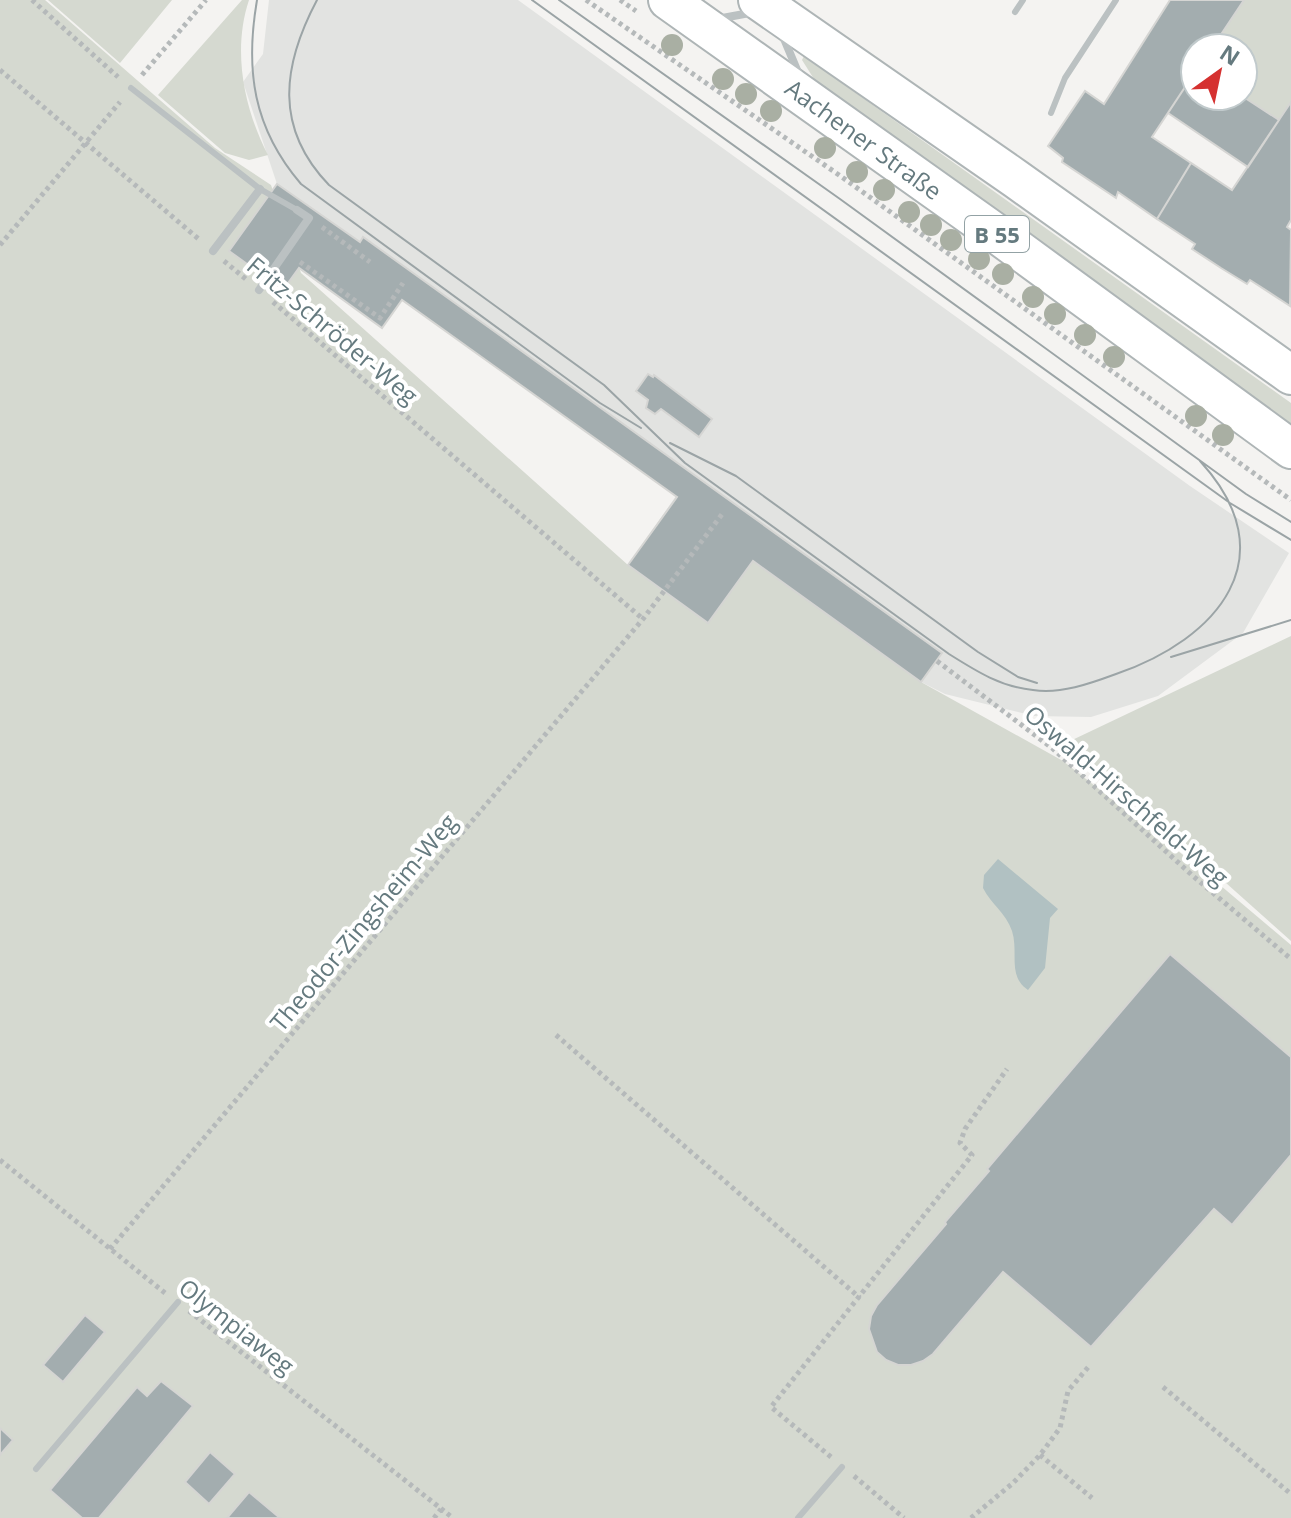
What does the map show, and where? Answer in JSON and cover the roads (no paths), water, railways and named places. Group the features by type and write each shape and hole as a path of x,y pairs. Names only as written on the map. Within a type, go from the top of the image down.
{"main road":[{"name":"Aachener Straße","path":"668,0 1291,449"},
{"name":"B 55","path":"768,3 1291,375"}],"street":[{"path":"700,22 768,3 809,100"},
{"path":"213,251 260,189"},
{"path":"259,290 309,218 297,210"}],"lane":[{"path":"1015,12 1023,0"},
{"path":"1051,113 1065,78 1116,0"},
{"path":"131,88 260,189 297,210"},
{"path":"36,1469 178,1302"},
{"path":"798,1518 842,1467"}],"tram line":[{"path":"257,0 252,50 256,97 272,141 301,184 600,403 641,428"},
{"path":"317,0 296,49 289,96 299,141 311,163 329,185 604,385 685,463 949,654 979,672 1021,688 1054,691 1075,687 1153,659 1185,639 1211,617 1229,590 1239,561 1238,530 1226,496 1200,461"},
{"path":"532,0 1230,503 1291,540"},
{"path":"559,0 840,199 1246,494 1291,522"},
{"path":"670,443 736,476 978,652 1018,677 1037,683"},
{"path":"1171,657 1291,620"}]}
